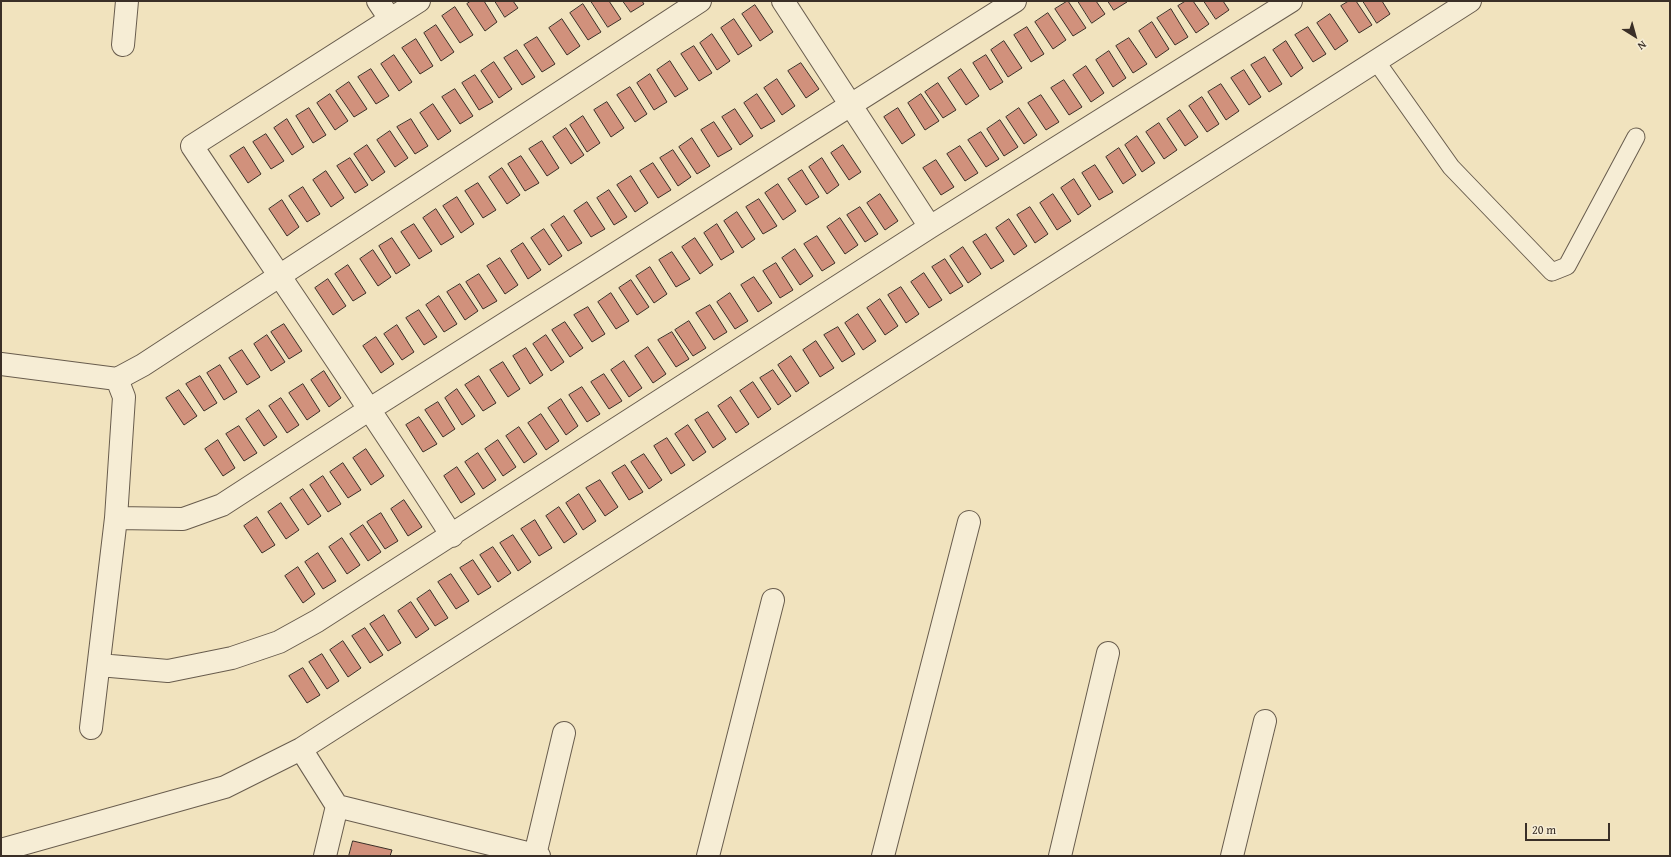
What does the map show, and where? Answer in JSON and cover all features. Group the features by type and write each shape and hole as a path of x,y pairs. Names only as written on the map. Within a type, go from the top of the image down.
{"street":[{"path":"123,45 127,1"},
{"path":"378,1 390,19"},
{"path":"419,1 192,146 278,276 370,409 452,536"},
{"path":"1,364 117,379 143,365 700,1"},
{"path":"783,1 930,227"},
{"path":"116,518 183,519 222,505 370,409 1015,1"},
{"path":"99,665 168,672 232,658 279,642 317,621 452,536 930,227 1291,1"},
{"path":"1,850 226,787 301,750 1470,1"},
{"path":"91,728 116,518 124,397 117,379"},
{"path":"883,856 969,522"},
{"path":"708,856 773,600"},
{"path":"1060,856 1108,654"},
{"path":"1232,856 1265,721"},
{"path":"301,750 337,806 537,855 564,733"},
{"path":"325,856 337,806"}],"lane":[{"path":"1376,61 1451,167 1552,272 1568,266 1636,137"}],"building":[{"path":"471,1 484,1 497,22 485,31 467,4"},
{"path":"495,1 513,1 518,8 505,17"},
{"path":"591,1 609,1 621,19 608,27"},
{"path":"623,1 642,1 644,4 631,12"},
{"path":"1068,1 1086,28 1073,36 1055,9"},
{"path":"1078,1 1096,1 1105,14 1092,23"},
{"path":"1108,1 1126,1 1127,2 1114,10"},
{"path":"1186,1 1193,1 1209,24 1196,33 1178,6"},
{"path":"1204,1 1223,1 1229,10 1216,19"},
{"path":"1349,1 1356,1 1372,25 1359,33 1341,6"},
{"path":"1363,1 1382,1 1390,14 1377,23"},
{"path":"583,4 601,32 588,40 570,13"},
{"path":"755,5 773,32 760,41 742,14"},
{"path":"455,7 473,35 460,43 442,16"},
{"path":"1171,9 1188,37 1175,45 1157,18"},
{"path":"1048,13 1066,40 1053,49 1035,22"},
{"path":"1330,14 1348,41 1335,50 1317,23"},
{"path":"562,19 580,46 567,55 549,28"},
{"path":"734,19 752,46 738,55 721,28"},
{"path":"1152,22 1169,49 1156,58 1139,31"},
{"path":"436,25 454,52 441,61 424,33"},
{"path":"1027,27 1044,54 1031,62 1014,35"},
{"path":"1308,27 1326,54 1313,62 1295,35"},
{"path":"712,34 730,61 717,70 700,43"},
{"path":"537,37 555,64 542,72 524,45"},
{"path":"1129,38 1147,64 1133,73 1116,46"},
{"path":"416,39 433,66 420,74 402,48"},
{"path":"1004,41 1022,68 1008,77 991,50"},
{"path":"1286,41 1303,68 1291,77 1273,50"},
{"path":"694,46 712,73 699,81 681,54"},
{"path":"517,50 535,77 522,85 504,58"},
{"path":"1109,51 1126,78 1113,87 1096,60"},
{"path":"394,55 412,82 399,91 381,64"},
{"path":"986,55 1003,82 990,90 973,63"},
{"path":"1265,57 1282,84 1269,92 1251,65"},
{"path":"670,61 688,89 675,97 657,70"},
{"path":"494,62 512,89 499,98 481,71"},
{"path":"801,63 819,89 806,98 788,71"},
{"path":"1086,66 1104,93 1091,102 1073,75"},
{"path":"371,69 389,96 376,104 358,77"},
{"path":"961,69 979,96 966,105 948,78"},
{"path":"1244,70 1261,97 1249,105 1231,78"},
{"path":"650,74 667,102 654,110 637,83"},
{"path":"475,75 493,102 479,110 462,83"},
{"path":"777,79 795,106 782,115 764,88"},
{"path":"1064,80 1082,107 1069,115 1051,88"},
{"path":"349,82 367,109 354,117 336,91"},
{"path":"938,83 956,110 943,118 925,92"},
{"path":"1221,84 1239,111 1226,120 1208,92"},
{"path":"630,87 647,114 635,122 617,95"},
{"path":"455,89 473,116 460,124 442,97"},
{"path":"330,94 348,121 335,130 317,103"},
{"path":"757,94 775,121 761,129 744,103"},
{"path":"921,94 939,121 925,130 908,103"},
{"path":"1041,95 1059,122 1046,130 1028,103"},
{"path":"1202,97 1219,124 1207,132 1189,106"},
{"path":"607,102 624,128 611,137 594,110"},
{"path":"433,104 451,131 438,140 420,113"},
{"path":"309,108 326,135 313,143 296,116"},
{"path":"898,108 915,135 902,144 884,117"},
{"path":"1019,108 1037,135 1024,144 1006,117"},
{"path":"735,109 753,136 740,145 722,117"},
{"path":"1180,110 1198,137 1185,146 1167,119"},
{"path":"583,116 600,143 587,152 570,125"},
{"path":"287,119 304,147 292,155 274,128"},
{"path":"411,119 428,146 415,154 397,127"},
{"path":"1000,120 1018,147 1004,156 987,129"},
{"path":"714,122 732,149 718,157 701,130"},
{"path":"1159,123 1177,150 1164,159 1146,132"},
{"path":"566,128 584,155 571,164 553,137"},
{"path":"390,131 408,158 395,167 377,140"},
{"path":"981,132 999,159 986,167 968,140"},
{"path":"266,134 284,161 271,169 253,142"},
{"path":"1137,136 1155,163 1142,172 1125,145"},
{"path":"692,138 710,166 697,174 679,147"},
{"path":"542,141 559,168 547,176 529,149"},
{"path":"367,145 385,172 372,181 354,154"},
{"path":"843,145 861,172 849,180 831,153"},
{"path":"960,146 978,173 965,181 947,154"},
{"path":"244,147 261,174 248,183 230,156"},
{"path":"1119,148 1136,175 1123,184 1106,157"},
{"path":"673,150 691,177 678,186 660,158"},
{"path":"521,156 539,183 525,191 508,164"},
{"path":"350,158 368,185 355,193 337,166"},
{"path":"822,158 839,185 827,194 809,167"},
{"path":"936,160 954,187 941,195 923,168"},
{"path":"653,163 671,190 658,198 640,171"},
{"path":"1095,165 1113,192 1099,200 1082,173"},
{"path":"502,168 520,195 507,204 489,177"},
{"path":"802,170 819,197 806,205 788,179"},
{"path":"326,171 344,198 331,207 313,180"},
{"path":"631,176 648,203 635,212 617,185"},
{"path":"1074,179 1091,206 1078,215 1061,188"},
{"path":"478,183 496,210 483,218 465,191"},
{"path":"778,184 796,211 783,220 765,193"},
{"path":"303,187 320,214 307,222 289,196"},
{"path":"609,190 627,217 614,225 597,198"},
{"path":"880,194 898,221 885,230 867,203"},
{"path":"1053,194 1071,221 1057,230 1040,203"},
{"path":"457,197 474,224 461,233 443,206"},
{"path":"759,199 777,226 763,234 746,207"},
{"path":"282,200 299,227 287,236 269,209"},
{"path":"587,202 605,229 591,237 574,211"},
{"path":"860,207 878,234 865,242 847,215"},
{"path":"1030,207 1048,234 1035,243 1017,215"},
{"path":"436,209 454,237 441,245 423,218"},
{"path":"737,212 755,239 742,248 724,221"},
{"path":"564,216 582,243 568,251 551,225"},
{"path":"840,218 858,245 845,254 827,227"},
{"path":"1009,219 1027,246 1014,255 996,228"},
{"path":"414,224 432,251 419,259 401,232"},
{"path":"717,224 734,252 721,260 704,233"},
{"path":"544,229 562,256 549,265 531,238"},
{"path":"986,234 1004,261 991,269 973,242"},
{"path":"817,236 835,263 822,271 804,244"},
{"path":"392,238 410,265 396,274 379,246"},
{"path":"695,238 713,265 700,274 682,247"},
{"path":"523,243 541,270 528,279 511,251"},
{"path":"963,247 981,274 968,283 950,256"},
{"path":"795,249 813,276 800,285 782,258"},
{"path":"373,250 391,277 378,286 360,259"},
{"path":"672,252 690,279 676,287 659,260"},
{"path":"500,258 518,285 505,294 487,266"},
{"path":"945,259 963,286 950,294 932,267"},
{"path":"776,263 793,290 780,298 763,271"},
{"path":"348,265 366,293 353,301 335,274"},
{"path":"650,267 667,294 654,303 636,276"},
{"path":"924,273 942,300 929,308 911,282"},
{"path":"479,274 497,301 483,309 466,282"},
{"path":"754,277 772,303 758,312 741,285"},
{"path":"328,279 346,306 333,315 315,288"},
{"path":"631,280 649,307 637,315 619,288"},
{"path":"460,284 478,311 465,320 447,292"},
{"path":"901,287 919,314 906,323 888,295"},
{"path":"611,293 629,321 616,329 598,302"},
{"path":"730,293 748,321 735,329 717,302"},
{"path":"439,296 457,324 444,332 426,305"},
{"path":"880,299 898,326 885,335 867,308"},
{"path":"710,305 727,332 714,340 696,313"},
{"path":"588,307 605,334 592,342 574,315"},
{"path":"419,310 437,337 424,345 406,318"},
{"path":"858,314 876,341 863,350 845,323"},
{"path":"689,321 706,348 693,356 675,330"},
{"path":"565,322 583,348 570,357 552,330"},
{"path":"284,324 302,351 289,359 271,332"},
{"path":"397,325 414,352 402,360 384,334"},
{"path":"838,327 855,354 842,362 824,335"},
{"path":"672,332 689,359 676,367 658,340"},
{"path":"267,335 285,362 271,371 254,344"},
{"path":"546,335 564,362 551,371 533,344"},
{"path":"376,337 394,364 381,373 363,346"},
{"path":"816,341 834,368 820,377 803,350"},
{"path":"648,347 666,374 653,383 635,356"},
{"path":"526,348 543,375 530,384 513,356"},
{"path":"242,350 260,377 247,385 229,358"},
{"path":"791,356 809,383 796,392 778,365"},
{"path":"624,361 642,388 629,397 611,370"},
{"path":"503,362 520,389 508,397 490,370"},
{"path":"220,365 237,392 224,400 207,373"},
{"path":"773,370 791,396 778,405 760,378"},
{"path":"324,371 341,398 329,407 311,380"},
{"path":"604,374 622,401 609,409 591,382"},
{"path":"200,376 217,403 204,411 186,384"},
{"path":"479,376 496,403 483,411 465,385"},
{"path":"753,382 771,409 758,418 740,391"},
{"path":"303,384 320,411 307,420 289,393"},
{"path":"582,387 600,414 587,422 569,395"},
{"path":"457,389 475,416 462,425 445,398"},
{"path":"179,390 197,416 184,425 166,398"},
{"path":"731,397 749,424 736,433 718,406"},
{"path":"281,398 299,425 287,433 269,406"},
{"path":"561,399 578,426 566,435 548,408"},
{"path":"438,402 455,429 443,437 425,410"},
{"path":"259,410 277,437 264,446 246,419"},
{"path":"708,412 726,439 713,448 695,420"},
{"path":"541,414 559,441 546,450 528,423"},
{"path":"419,417 437,444 423,452 406,425"},
{"path":"688,425 706,452 693,461 675,434"},
{"path":"239,426 257,453 244,461 226,434"},
{"path":"519,427 537,454 524,463 506,436"},
{"path":"667,438 685,465 671,474 654,446"},
{"path":"218,440 235,468 223,476 205,449"},
{"path":"498,440 516,467 503,476 485,449"},
{"path":"366,449 384,476 371,485 353,458"},
{"path":"478,453 496,480 483,489 465,462"},
{"path":"644,454 662,480 649,489 631,462"},
{"path":"343,463 361,490 348,498 330,472"},
{"path":"625,465 643,492 629,500 612,473"},
{"path":"457,467 475,494 461,503 444,476"},
{"path":"323,476 341,504 328,512 310,485"},
{"path":"600,480 618,507 605,516 586,488"},
{"path":"303,489 321,516 308,525 290,498"},
{"path":"579,494 596,521 583,530 566,503"},
{"path":"404,500 422,527 408,536 391,509"},
{"path":"281,503 299,530 286,539 268,512"},
{"path":"559,507 577,534 564,543 546,516"},
{"path":"381,513 398,541 385,549 367,522"},
{"path":"257,517 275,545 262,553 244,526"},
{"path":"535,520 552,548 539,556 521,529"},
{"path":"363,525 381,552 368,561 350,534"},
{"path":"513,535 531,562 518,571 500,543"},
{"path":"342,538 360,565 347,574 329,547"},
{"path":"493,547 511,573 498,582 480,555"},
{"path":"318,553 336,581 323,589 305,562"},
{"path":"473,560 491,587 478,595 460,568"},
{"path":"298,567 315,594 303,603 285,576"},
{"path":"451,574 469,601 456,609 438,582"},
{"path":"430,590 448,618 435,626 417,599"},
{"path":"411,602 429,629 416,638 398,611"},
{"path":"384,615 401,643 388,651 370,624"},
{"path":"365,628 383,655 370,663 352,636"},
{"path":"343,641 361,668 348,677 330,650"},
{"path":"322,654 339,681 327,689 309,662"},
{"path":"303,668 320,695 307,703 289,676"},
{"path":"353,841 392,850 390,856 349,856"}]}
